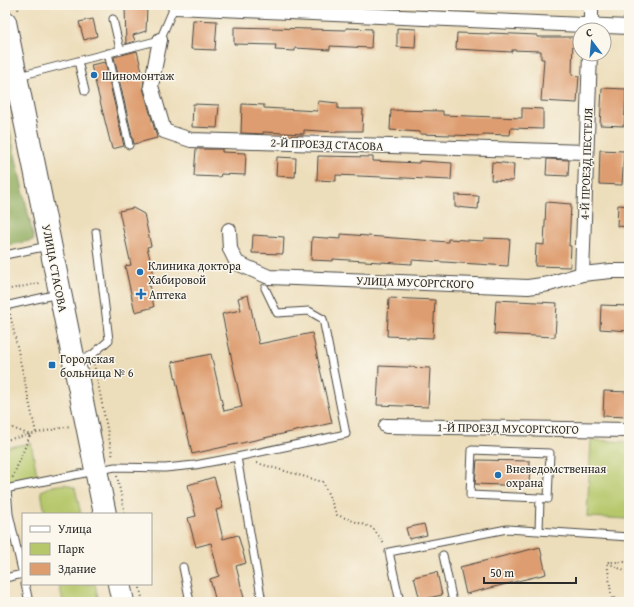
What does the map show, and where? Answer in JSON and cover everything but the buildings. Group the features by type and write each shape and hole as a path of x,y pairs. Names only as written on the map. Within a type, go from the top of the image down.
{"main road":[{"name":"УЛИЦА СТАСОВА","path":"5,22 105,513"},
{"path":"119,585 123,602"}],"street":[{"path":"591,5 591,22"},
{"path":"175,6 572,26"},
{"path":"612,27 629,27"},
{"name":"2-Й ПРОЕЗД СТАСОВА","path":"160,40 151,86 164,131 191,140 586,152"},
{"name":"4-Й ПРОЕЗД ПЕСТЕЛЯ","path":"582,274 590,62"},
{"name":"УЛИЦА МУСОРГСКОГО","path":"228,230 230,249 237,263 269,277 528,287 549,284 582,274 629,271"},
{"name":"1-Й ПРОЕЗД МУСОРГСКОГО","path":"386,426 629,430"}],"lane":[{"path":"16,77 120,49 160,40 175,6"},
{"path":"113,19 120,49"},
{"path":"108,53 129,145"},
{"path":"78,61 85,91"},
{"path":"74,364 92,355 109,340 96,232"},
{"path":"5,255 51,245"},
{"path":"22,570 7,514 6,489 115,467 164,468 195,465 346,434 323,319 309,311 277,313 265,288"},
{"path":"7,306 60,294"},
{"path":"472,450 550,454 548,498 540,498 470,495 472,450"},
{"path":"237,457 262,602"},
{"path":"539,531 540,498"},
{"path":"400,602 389,552 507,529 629,537"},
{"path":"443,555 453,602"},
{"path":"183,567 190,602"},
{"path":"5,578 22,574"},
{"path":"25,585 29,602"}],"path":[{"path":"36,434 7,306 5,290 41,283"},
{"path":"5,425 30,435"},
{"path":"5,440 73,425"},
{"path":"6,489 30,435"},
{"path":"237,457 323,482 337,515 373,528 389,552"},
{"path":"607,562 629,562"},
{"path":"607,562 629,572"},
{"path":"607,562 613,602"},
{"path":"139,585 143,602"}],"green space":[{"path":"5,109 34,240 5,246"},
{"path":"591,440 629,442 629,519 587,517"},
{"path":"31,443 37,475 5,482 5,448"},
{"path":"65,484 75,488 81,513 45,513 41,491 53,486"},
{"path":"59,585 95,585 99,602 63,602"}],"place":[{"name":"Шиномонтаж","path":"94,75"},
{"name":"Клиника доктора Хабировой","path":"140,272"},
{"name":"Аптека","path":"141,294"},
{"name":"Городская больница № 6","path":"52,365"},
{"name":"Вневедомственная охрана","path":"498,475"}]}
